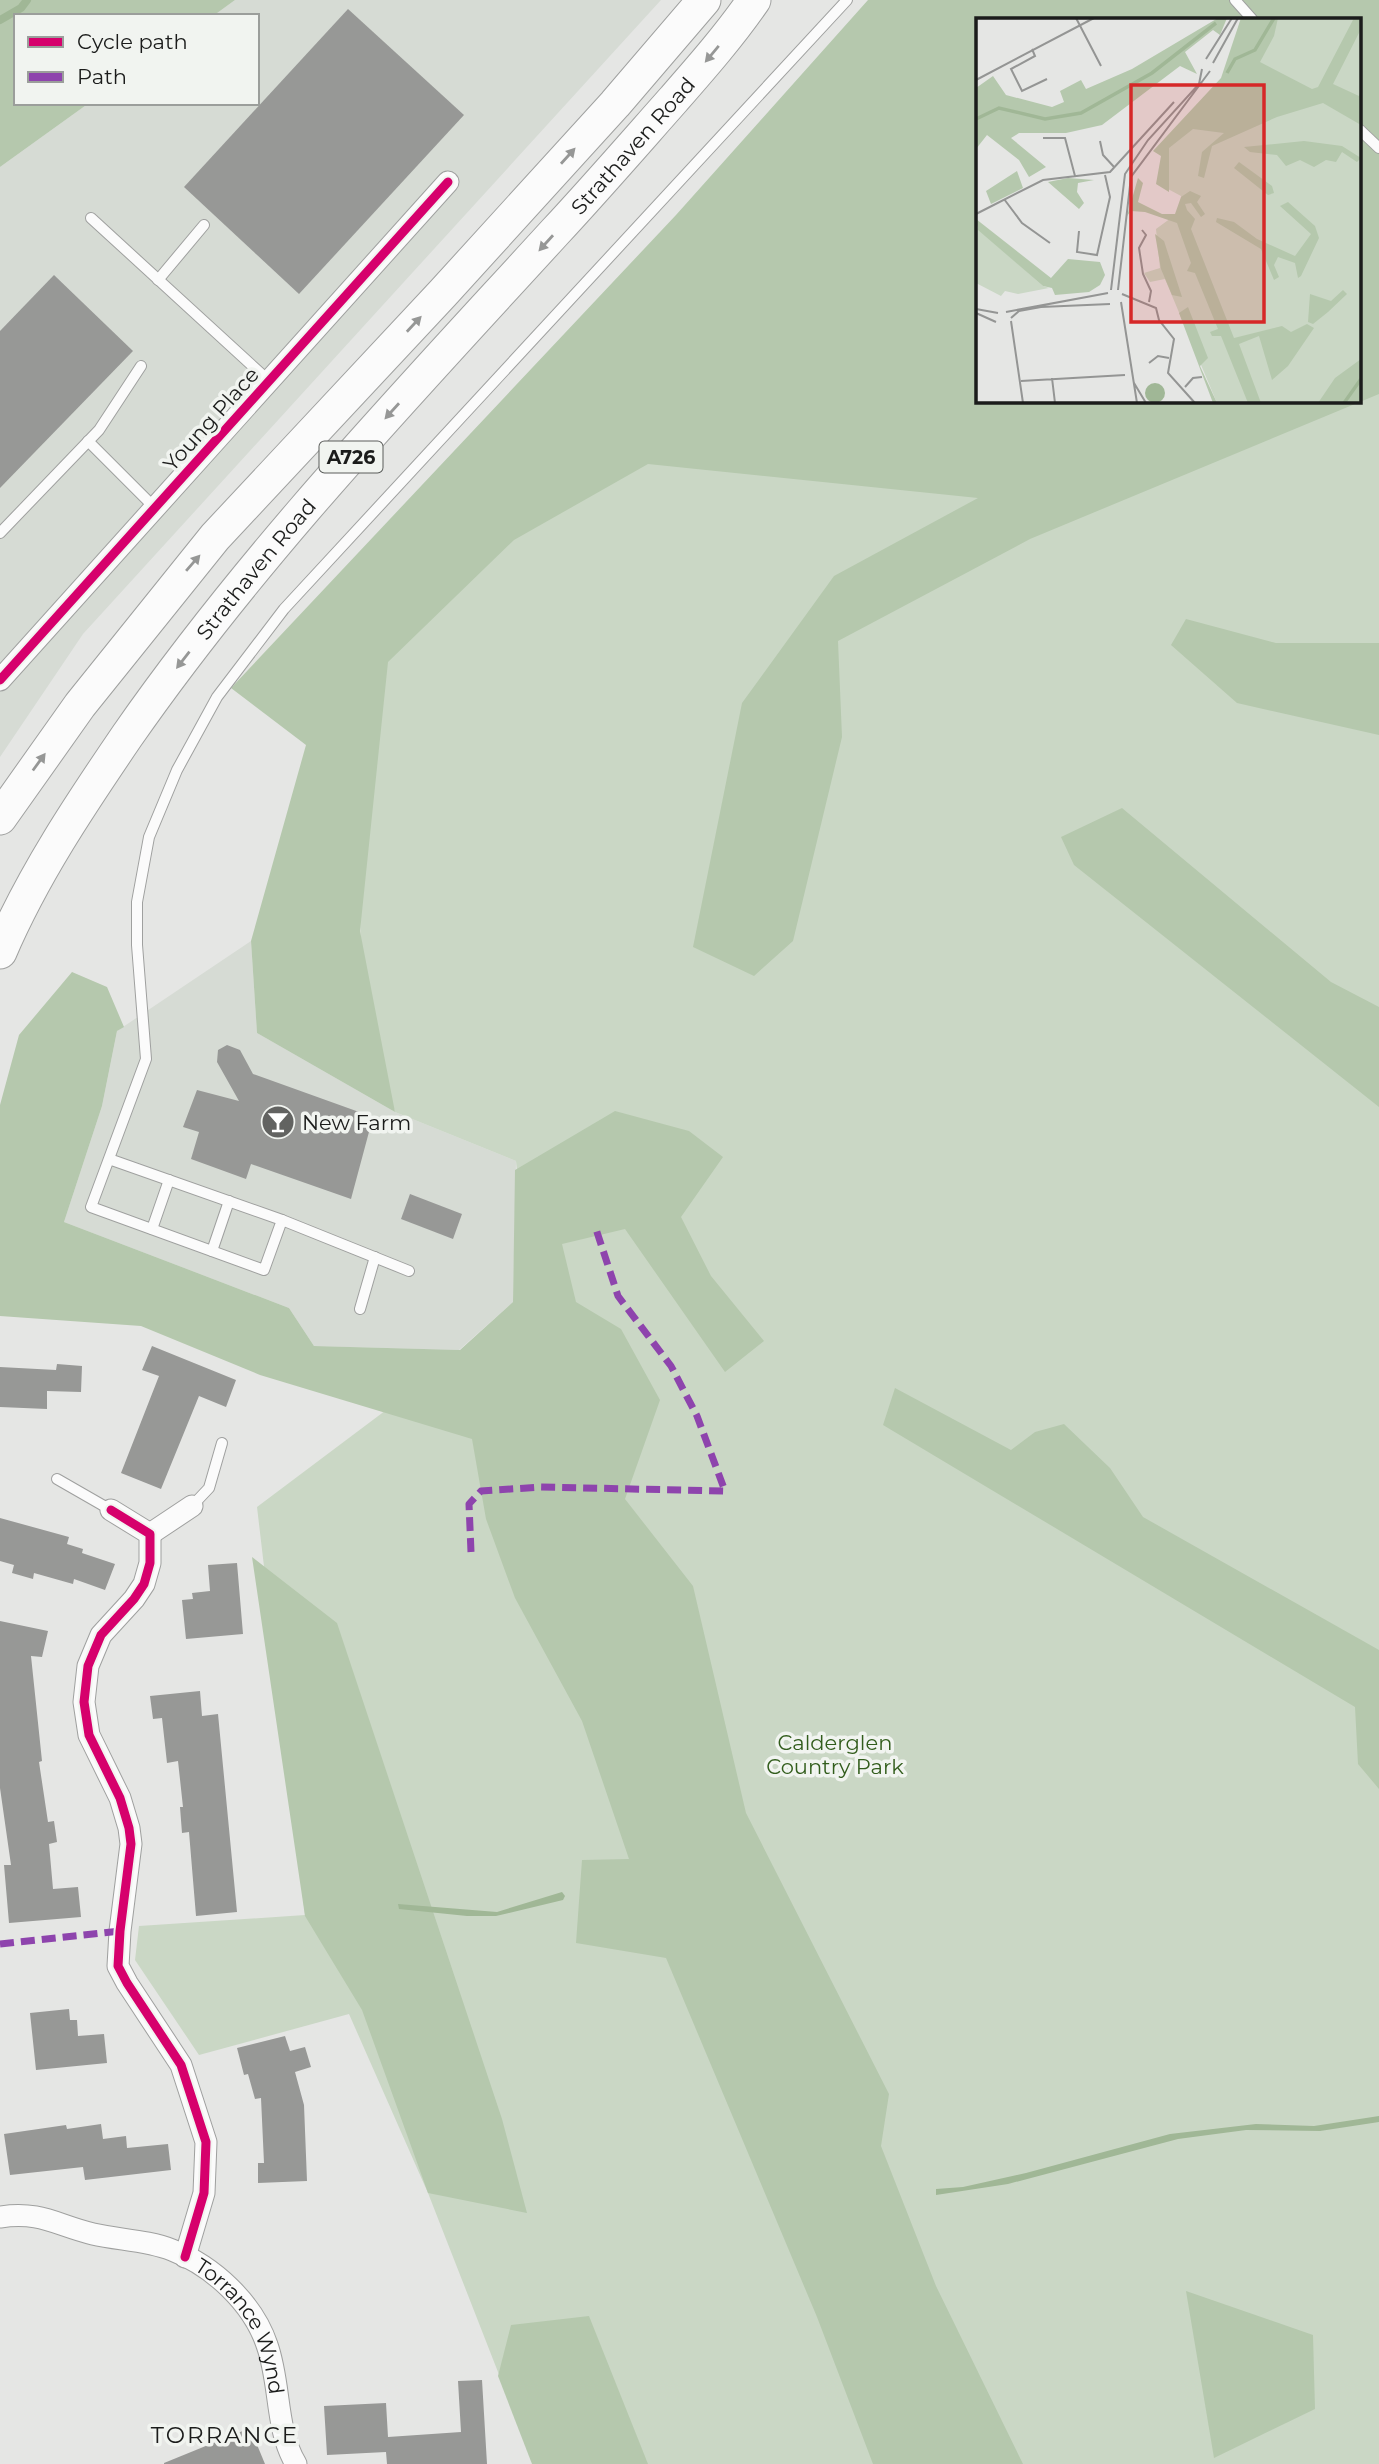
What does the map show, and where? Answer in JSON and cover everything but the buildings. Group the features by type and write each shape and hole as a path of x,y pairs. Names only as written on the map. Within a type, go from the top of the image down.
{"main road":[{"name":"Strathaven Road","path":"0,818 80,705 215,537 542,184 666,47 704,0"},
{"name":"Strathaven Road","path":"0,952 30,888 94,786 155,697 219,612 386,417 616,166 697,73 754,0"}],"street":[{"name":"Young Place","path":"0,680 448,182"},
{"path":"150,1534 192,1506"},
{"path":"111,1510 150,1534"},
{"path":"150,1534 150,1563 144,1584 101,1636 88,1666 84,1702 89,1734 120,1798 129,1828 131,1844 118,1966 181,2064 206,2142 204,2193 185,2257"},
{"name":"Torrance Wynd","path":"2,2216 40,2216 91,2234 171,2250 208,2270 235,2293 256,2320 267,2345 289,2451 296,2464"}],"lane":[{"path":"282,1220 264,1270 91,1207 146,1059 137,945 137,902 141,867 149,837 177,770 217,697 253,648 310,580 847,0"},
{"path":"1235,0 1251,18"},
{"path":"1362,132 1379,148"},
{"path":"91,218 269,380"},
{"path":"158,280 204,225"},
{"path":"0,533 99,430 141,366"},
{"path":"88,441 155,508"},
{"path":"109,1159 282,1220 409,1271"},
{"path":"152,1229 169,1180"},
{"path":"212,1251 229,1201"},
{"path":"360,1310 375,1257"},
{"path":"192,1506 209,1488 222,1443"},
{"path":"57,1479 111,1510"}],"shaded area":[{"path":"0,0 235,0 216,14 14,14 14,105 86,105 0,167"},
{"path":"235,0 661,0 83,634 0,757 0,167 86,105 259,105 259,14 216,14"},
{"path":"868,0 1379,0 1379,394 1362,401 1362,18 976,18 976,402 1360,402 1030,539 838,641 842,737 793,941 754,976 693,947 742,703 834,576 978,498 648,464 514,540 388,662 360,931 395,1112 257,1033 251,941 306,745 231,688 676,215"},
{"path":"1186,619 1276,643 1379,643 1379,735 1237,703 1171,645"},
{"path":"1122,808 1331,982 1379,1007 1379,1107 1074,865 1061,837"},
{"path":"251,941 257,1033 395,1112 516,1161 513,1302 459,1350 314,1346 289,1308 64,1222 102,1106 117,1031"},
{"path":"72,972 107,987 124,1027 117,1031 102,1106 64,1222 289,1308 314,1346 460,1350 513,1302 515,1170 615,1111 689,1131 723,1157 681,1217 711,1276 764,1341 725,1372 625,1229 562,1244 576,1302 621,1329 660,1400 625,1499 693,1586 746,1813 889,2094 881,2146 936,2286 1023,2464 873,2464 817,2317 666,1958 576,1943 582,1860 629,1859 582,1721 515,1598 486,1519 472,1439 260,1375 141,1326 0,1316 0,1105 19,1035"},
{"path":"895,1388 1011,1450 1035,1432 1064,1424 1110,1468 1143,1517 1379,1650 1379,1789 1358,1764 1355,1707 883,1425"},
{"path":"252,1557 337,1623 502,2119 527,2213 428,2193 362,2010 305,1916"},
{"path":"562,1892 565,1896 563,1900 496,1916 399,1909 398,1904 497,1912"},
{"path":"1379,2116 1379,2122 1320,2131 1246,2130 1178,2139 1008,2184 936,2195 936,2189 963,2187 1026,2173 1170,2134 1256,2124 1314,2126"},
{"path":"1186,2291 1313,2335 1315,2409 1214,2458"},
{"path":"589,2316 648,2464 532,2464 498,2376 511,2325"}],"green space":[{"name":"Calderglen Country Park","path":"929,0 1379,0 1379,2464 534,2464 428,2193 349,2014 199,2055 135,1960 139,1926 305,1915 257,1507 530,1302 516,1161 395,1112 387,1086 361,953 352,663"}],"waterway":[{"path":"0,20 21,8 27,0"}],"marked path":[{"path":"471,1552 469,1504 481,1491 541,1487 725,1491 697,1416 671,1366 618,1296 596,1229"},
{"path":"0,1944 120,1931"}],"cycle path":[{"path":"0,680 448,182"},
{"path":"111,1510 150,1534 150,1563 144,1584 134,1599 101,1635 88,1666 84,1702 89,1735 120,1798 129,1828 131,1844 118,1966 181,2065 206,2142 204,2193 185,2257"}],"place":[{"name":"New Farm","path":"278,1122"}],"district":[{"name":"TORRANCE","path":"225,2435"}]}
